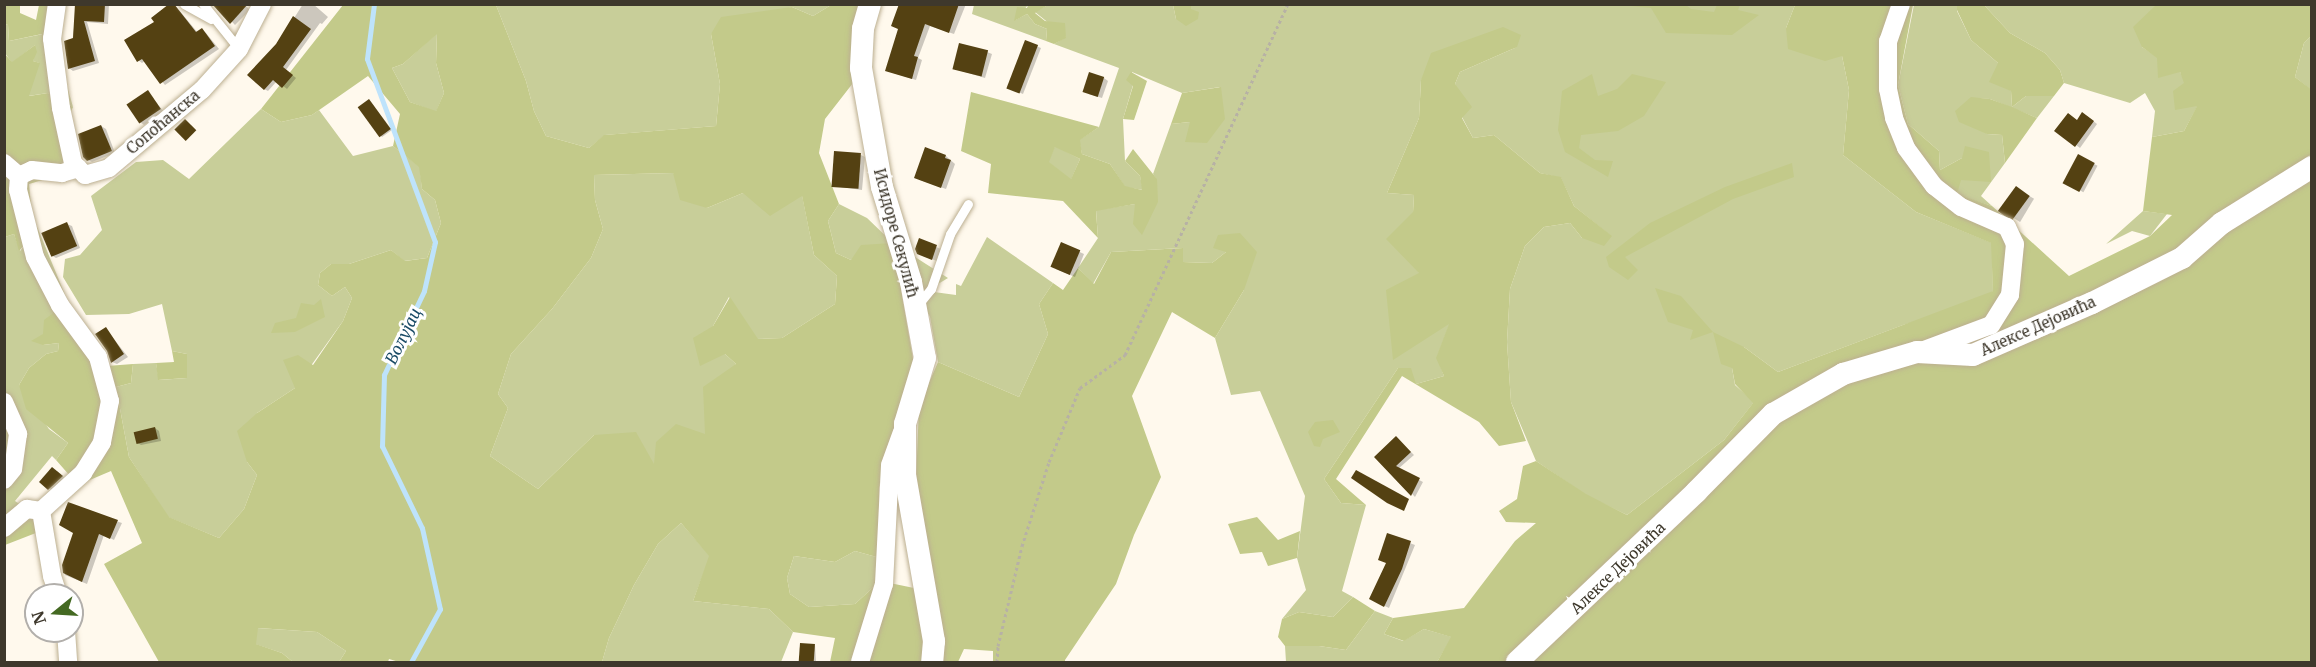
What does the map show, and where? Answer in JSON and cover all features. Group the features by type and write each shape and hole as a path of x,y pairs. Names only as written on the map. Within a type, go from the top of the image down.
{"street":[{"path":"19,176 32,170 62,173 78,168 73,163 52,39 57,4"},
{"name":"Сопоћанска","path":"78,168 85,175 109,168 202,90 239,49 262,4"},
{"name":"Исидоре Секулић","path":"860,663 884,584 890,465 925,358 911,282 882,187 861,68 862,29 870,4"},
{"path":"1901,4 1888,42 1888,89 1894,118 1906,148 1934,186 1961,207 2007,227 2015,244 2010,296 1991,325 1917,352"},
{"path":"4,163 19,176"},
{"name":"Алексе Дејовића","path":"1517,663 1696,492 1773,414 1843,374 1917,352 1973,355 2092,303 2182,258 2222,223 2312,167"},
{"path":"19,176 18,190 35,257 60,305 98,357 110,401 102,442 83,473 41,511"},
{"path":"4,402 18,434 13,469 4,480"},
{"name":"Исидоре Секулић","path":"905,424 905,475 934,641 932,663"},
{"path":"4,528 27,509 41,511"},
{"path":"41,511 54,583"},
{"path":"67,643 68,663"}],"lane":[{"path":"184,4 216,21"},
{"path":"202,4 239,49"},
{"path":"916,308 931,289 950,234 968,204"}],"path":[{"path":"997,663 998,646 1022,546 1049,462 1080,388 1125,355 1161,273 1288,4"}],"green space":[{"path":"1191,4 1795,5 1786,28 1842,56 1849,90 1843,155 1916,212 1992,243 1993,291 1988,300 1903,325 1778,372 1744,347 1732,368 1735,385 1754,402 1724,440 1627,515 1586,495 1536,461 1511,402 1507,342 1510,289 1525,246 1544,227 1570,223 1582,238 1611,236 1574,206 1561,178 1540,173 1494,135 1473,138 1462,117 1455,84 1460,72 1517,47 1421,80 1419,118 1387,193 1414,195 1413,212 1419,273 1450,323 1437,357 1444,376 1416,384 1398,368 1324,479 1341,503 1366,505 1342,591 1353,597 1333,617 1299,612 1282,619 1306,590 1297,558 1305,496 1260,391 1231,395 1215,338 1244,290 1226,252 1212,263 1183,262 1182,248 1111,252 1093,284 1078,268 1098,238 1096,210 1135,204 1157,180 1153,174 1171,124 1190,122 1220,87 1182,93 1132,72 1133,85 1123,119 1125,161 1140,176 1143,190 1125,187 1110,164 1082,154 1079,140 1099,127 1119,68 1054,44 1066,37 1035,12 1048,5 1173,5 1176,19 1191,9"},
{"path":"2176,4 2311,5 2311,36 2304,43 2295,77 2312,90 2311,662 1437,662 1451,637 1424,629 1404,641 1384,634 1393,618 1464,608 1515,541 1536,523 1506,522 1499,511 1517,499 1523,466 1536,461 1586,494 1627,515 1724,440 1753,403 1735,384 1732,368 1721,364 1713,332 1744,347 1778,372 1993,291 1991,243 1916,212 1843,155 1849,90 1842,56 1825,61 1788,49 1786,28 1795,5 1913,5 1898,85 1908,124 1939,151 1940,170 1962,158 1965,146 1989,152 1991,182 1961,180 1957,194 1992,206 2069,276 2150,236 2172,215 2143,211 2152,137 2184,131 2197,106 2175,110 2173,91 2184,83 2180,72 2158,78 2157,58 2142,47 2133,27 2155,6"},
{"path":"4,5 20,5 20,13 36,20 39,5 56,5 45,53 42,34 9,41"},
{"path":"343,5 496,5 526,81 534,111 546,136 589,148 604,135 716,126 720,84 711,34 721,17 792,7 813,16 831,5 867,5 853,83 825,119 819,153 839,204 828,221 836,253 851,260 861,245 893,243 914,365 884,461 879,488 880,558 855,551 835,562 794,556 787,578 790,594 809,607 855,604 880,581 914,588 925,650 922,662 830,662 835,638 793,632 769,609 693,601 709,556 681,523 658,544 634,585 609,638 602,662 399,662 389,659 388,662 339,662 346,651 317,632 258,628 256,644 282,653 293,662 159,662 104,564 142,543 111,471 78,485 56,460 68,443 26,409 19,385 29,368 46,354 58,351 59,343 43,345 31,341 43,334 44,320 68,302 107,366 133,364 131,383 116,387 129,457 169,517 219,538 244,509 257,475 247,462 237,431 257,413 295,388 283,360 298,355 313,365 343,321 352,298 345,287 332,296 318,285 320,273 331,264 349,264 391,250 405,261 427,258 441,223 435,200 422,189 419,167 393,146 400,114 368,76 312,115 281,122 261,109","holes":["437,34 436,63 444,93 436,111 410,102 392,68 403,64","673,173 680,200 707,208 743,193 770,216 802,196 814,255 837,276 835,304 782,338 758,339 730,297 713,326 693,338 700,366 725,354 736,364 703,387 705,434 676,424 656,442 654,464 636,432 594,435 538,489 490,456 508,408 498,394 511,354 552,309 591,258 603,229 595,200 594,175"]},
{"path":"496,5 831,5 813,16 792,7 711,34 720,84 716,126 605,135 589,148 546,136 534,111 526,81"},
{"path":"974,5 1028,5 1015,20 1027,14 1035,24 1047,29 1046,41 972,14"},
{"path":"1028,5 1048,5 1035,13 1045,21 1065,23 1066,38 1054,44 1046,41 1047,29 1035,24 1027,14 1014,21 1017,7 1027,8"},
{"path":"1173,5 1191,5 1191,9 1199,12 1198,19 1186,26 1176,19"},
{"path":"1621,5 1686,5 1691,9 1714,12 1717,5 1740,5 1738,10 1759,15 1732,35 1666,33 1651,8"},
{"path":"1914,5 1957,5 1957,11 1971,40 1998,63 2011,91 2012,107 2026,96 2054,96 2037,118 1990,99 1971,98 1987,134 2002,135 2005,163 1981,196 1992,206 1957,195 1962,158 1940,170 1939,151 1908,124 1898,85"},
{"path":"1957,5 1984,5 2010,33 2045,53 2060,70 2064,83 2054,96 2026,96 2012,107 2011,91 1989,82 1998,63 1971,40 1957,10"},
{"path":"1984,5 2176,5 2142,47 2180,72 2198,105 2184,131 2152,137 2155,111 2145,93 2130,103 2064,83 2060,70 2045,53 2010,33"},
{"path":"5,24 8,25 9,41 43,34 57,51 73,107 48,93 28,96 39,63 33,61 35,45 12,63 5,53"},
{"path":"1503,27 1521,35 1517,47 1460,72 1455,84 1472,107 1462,118 1473,138 1494,135 1540,173 1561,177 1574,206 1612,236 1604,246 1582,238 1570,223 1544,227 1525,246 1510,289 1507,342 1511,402 1526,441 1499,446 1479,422 1402,376 1336,479 1366,505 1341,503 1324,479 1398,368 1411,368 1416,384 1444,376 1436,358 1449,324 1393,360 1386,290 1419,273 1386,239 1413,212 1414,195 1387,193 1419,118 1421,80 1431,53"},
{"path":"437,33 436,63 444,93 436,112 410,102 392,68 403,64"},
{"path":"2311,36 2311,90 2295,77 2304,43"},
{"path":"35,45 37,52 33,61 40,63 29,96 48,93 73,107 67,120 68,159 49,178 29,184 32,218 38,229 19,251 14,234 5,237 4,53 12,62"},
{"path":"1131,72 1147,81 1134,120 1123,119 1133,86 1126,80"},
{"path":"1592,74 1598,96 1617,89 1632,74 1666,82 1644,116 1618,131 1581,135 1579,148 1595,160 1613,161 1608,177 1565,152 1558,130 1562,91"},
{"path":"1221,87 1225,119 1207,143 1185,142 1190,122 1171,124 1182,93"},
{"path":"971,92 1099,127 1080,140 1082,154 1110,164 1125,186 1142,190 1140,176 1125,161 1133,149 1157,179 1158,202 1142,235 1133,224 1135,204 1096,211 1098,238 1063,201 988,193 991,164 961,151","holes":["1055,147 1080,159 1071,179 1049,162"]},
{"path":"1971,97 1990,99 2037,118 2005,163 2002,135 1987,134 1959,122 1955,111"},
{"path":"261,109 281,122 312,115 319,110 353,156 393,146 420,167 422,189 435,200 441,223 427,258 404,261 391,250 349,264 331,264 320,273 318,285 332,296 345,287 352,298 343,321 295,388 257,413 247,462 257,475 244,509 219,538 168,517 129,457 116,387 131,383 133,364 156,363 159,380 187,378 187,354 172,351 162,304 129,314 86,315 63,277 65,259 80,255 102,230 91,196 136,162 163,160 189,179"},
{"path":"1055,146 1080,159 1071,180 1048,162"},
{"path":"1792,163 1794,177 1733,199 1625,257 1638,270 1628,280 1609,267 1606,257 1650,223 1725,187"},
{"path":"673,173 707,208 743,193 802,195 814,255 837,276 835,304 782,338 757,339 729,297 713,326 725,354 736,364 705,434 655,465 594,435 538,489 490,456 508,408 498,394 511,354 552,309 591,258 603,229 595,200 594,175"},
{"path":"839,204 867,218 893,243 948,278 938,284 934,292 956,295 956,284 961,286 987,237 1053,283 1039,304 1048,334 1019,397 938,362 930,317 893,244 851,260 836,253 828,221"},
{"path":"2143,211 2167,214 2150,236 2132,231 2106,244"},
{"path":"38,229 68,302 43,345 59,343 58,351 46,354 29,368 19,385 49,429 68,443 56,460 52,456 15,501 33,513 5,536 5,237 14,234 20,251"},
{"path":"1240,233 1257,252 1244,290 1215,338 1172,312 1132,396 1161,477 1134,535 1116,584 1065,662 993,662 993,651 964,649 958,662 941,662 916,481 919,406 938,362 1019,397 1048,334 1039,304 1053,283 1063,290 1078,268 1094,284 1111,252 1183,248 1183,262 1212,263 1226,252 1213,248 1218,235"},
{"path":"1655,288 1681,296 1713,332 1690,340 1693,330 1668,322"},
{"path":"321,299 325,317 295,332 271,333 275,323 296,318 301,303 314,305"},
{"path":"172,351 187,354 187,378 158,380 156,363 174,362"},
{"path":"1333,420 1340,432 1323,439 1320,447 1314,446 1308,432 1315,422"},
{"path":"33,513 41,531 5,545 5,536"},
{"path":"1257,517 1278,540 1300,531 1297,558 1268,566 1262,552 1240,554 1228,524"},
{"path":"681,523 710,556 693,601 769,609 793,632 781,662 602,662 609,638 634,585 658,544"},
{"path":"855,551 880,558 880,581 855,604 809,607 790,594 787,578 794,556 835,562"},
{"path":"1353,597 1375,611 1346,650 1319,646 1285,646 1278,637 1282,619 1299,612 1333,617"},
{"path":"1375,611 1393,618 1384,634 1403,641 1424,629 1452,637 1437,662 1286,662 1285,646 1319,646 1346,650"},
{"path":"257,628 317,632 346,651 339,662 293,662 282,653 255,644"}],"building":[{"path":"75,4 105,4 104,22 84,21 95,61 68,69 64,41 73,38"},
{"path":"169,4 174,4 196,32 202,28 215,46 160,84 142,59 137,62 124,40 154,22 151,18"},
{"path":"212,4 248,4 230,24"},
{"path":"899,4 959,4 949,33 925,24 914,56 918,57 912,79 885,71 898,29 891,26"},
{"path":"293,16 311,29 283,67 293,75 282,88 273,80 264,90 247,75 276,44"},
{"path":"1025,40 1038,45 1019,94 1006,89"},
{"path":"959,43 988,50 982,76 952,69"},
{"path":"1089,72 1104,77 1098,97 1083,92"},
{"path":"148,90 161,109 139,124 126,105"},
{"path":"369,99 391,129 379,137 358,107"},
{"path":"2082,112 2094,121 2075,147 2054,131 2068,113 2077,120"},
{"path":"185,119 196,130 186,141 174,130"},
{"path":"101,125 112,151 87,161 83,157 78,134"},
{"path":"925,147 946,155 945,158 951,160 941,188 914,178"},
{"path":"834,151 861,153 858,189 831,187"},
{"path":"2078,154 2095,163 2079,192 2063,183"},
{"path":"2016,186 2030,196 2012,221 1998,211"},
{"path":"67,222 77,246 51,257 41,233"},
{"path":"919,238 937,245 932,260 917,254 915,249"},
{"path":"1061,242 1080,250 1070,275 1050,267"},
{"path":"106,327 124,354 111,363 107,351 95,334"},
{"path":"155,427 158,439 137,444 134,432"},
{"path":"1396,436 1411,452 1396,466 1420,478 1411,496 1374,457"},
{"path":"52,467 63,476 48,490 39,482"},
{"path":"1356,470 1409,499 1404,511 1387,503 1351,478"},
{"path":"68,502 118,520 110,539 99,534 82,582 63,573 62,565 73,533 59,525"},
{"path":"1387,533 1411,541 1402,569 1384,607 1369,599 1386,563 1378,560"},
{"path":"800,643 815,644 814,662 799,661"}],"waterway":[{"name":"Волујац","path":"374,4 367,59 435,242 424,291 384,375 382,446 422,528 440,609 411,662"}]}
